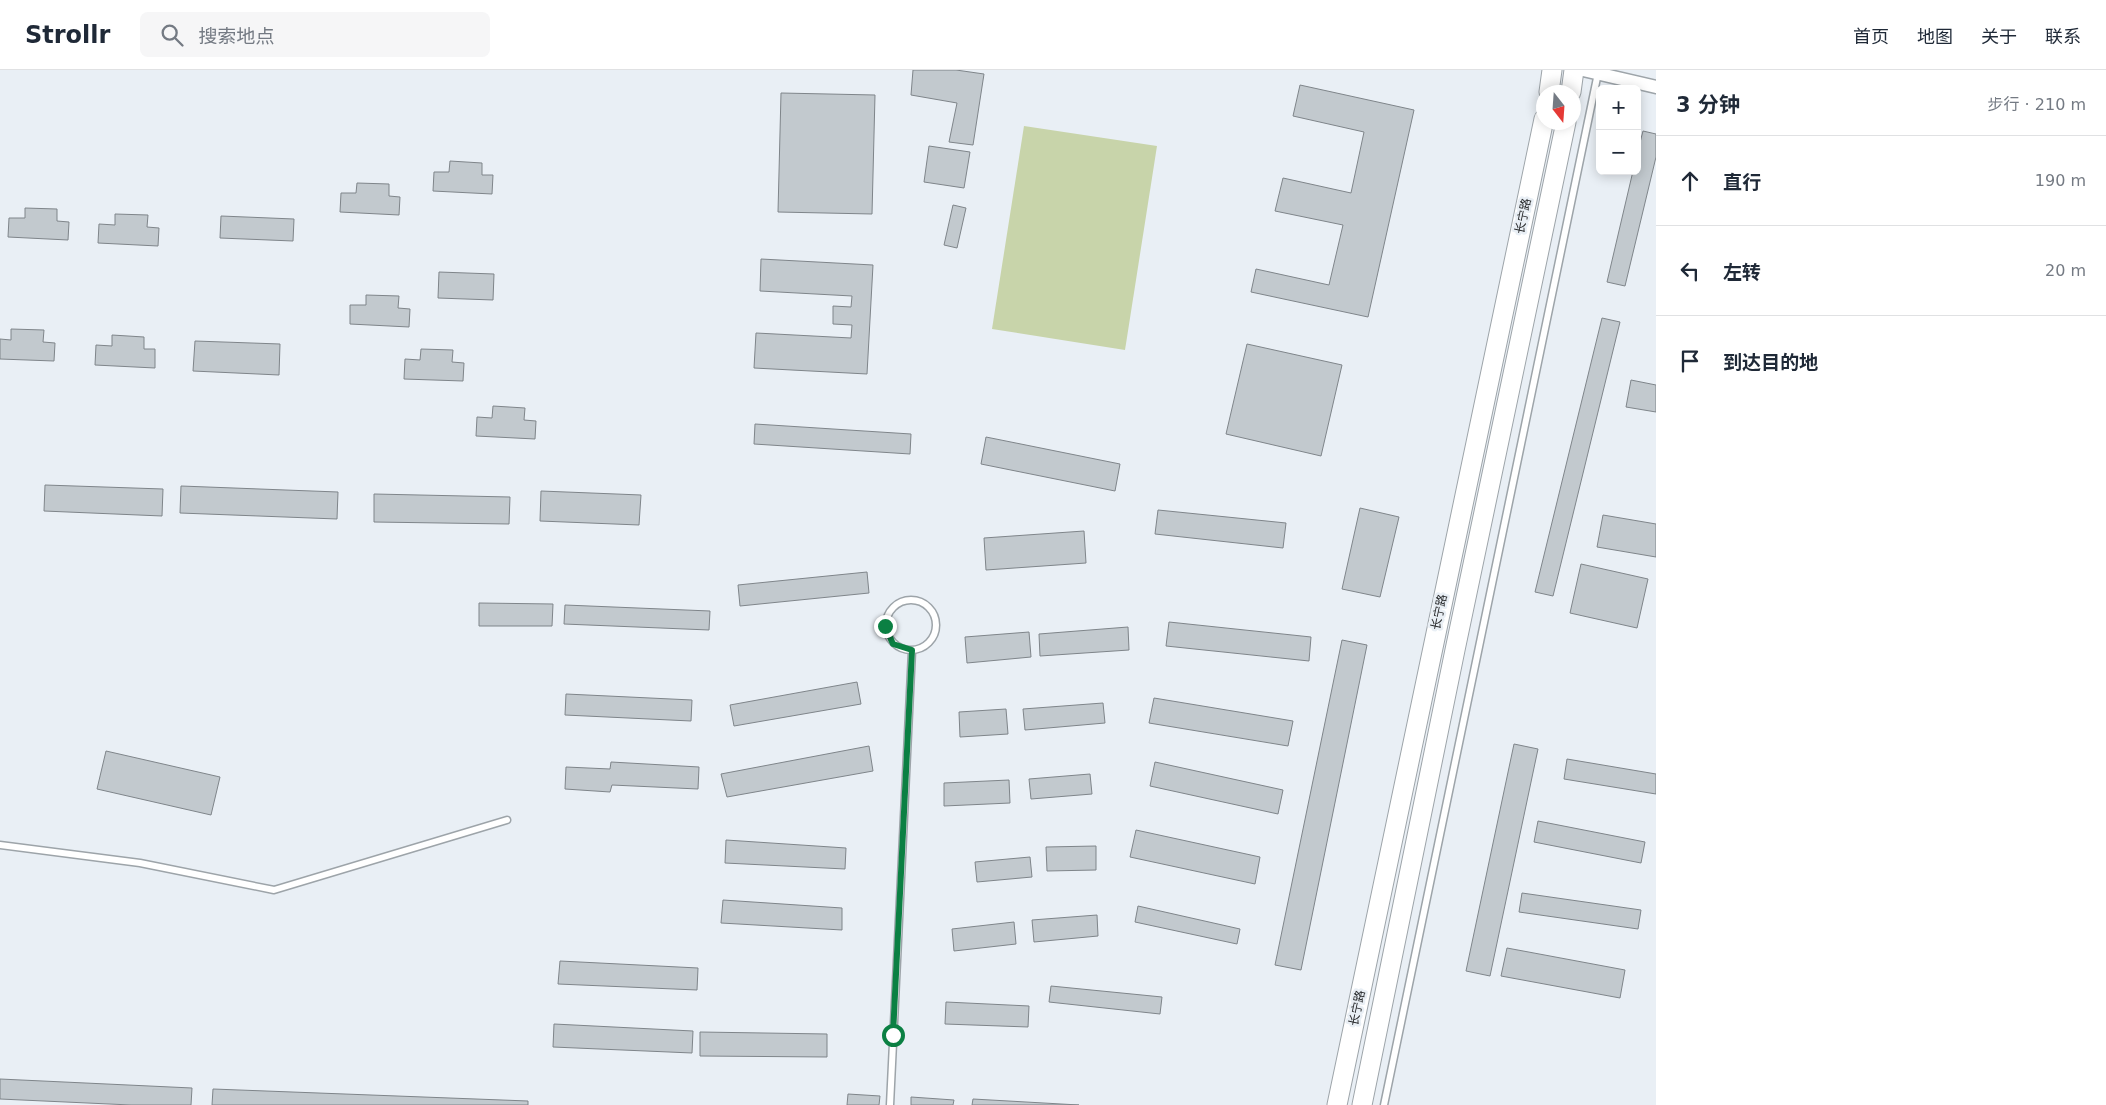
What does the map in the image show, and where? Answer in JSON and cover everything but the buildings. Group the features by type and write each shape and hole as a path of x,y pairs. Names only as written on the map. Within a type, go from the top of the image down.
{"main road":[{"path":"1550,85 1552,70"},
{"path":"1572,85 1574,70"},
{"name":"长宁路","path":"1337,1105 1542,130"},
{"name":"长宁路","path":"1362,1105 1564,130"}],"street":[{"path":"1583,70 1598,71 1656,87"}],"lane":[{"path":"1384,1105 1598,71"},
{"path":"910,599 928,606 937,624 930,642 912,650 893,644 885,626 892,608 910,599"},
{"path":"890,1105 912,650"},
{"path":"0,845 140,863 274,890 507,820"}],"green space":[{"path":"1024,126 1157,146 1125,350 992,329"}],"route":[{"path":"885,626 893,644 912,650 893,1035"}]}
